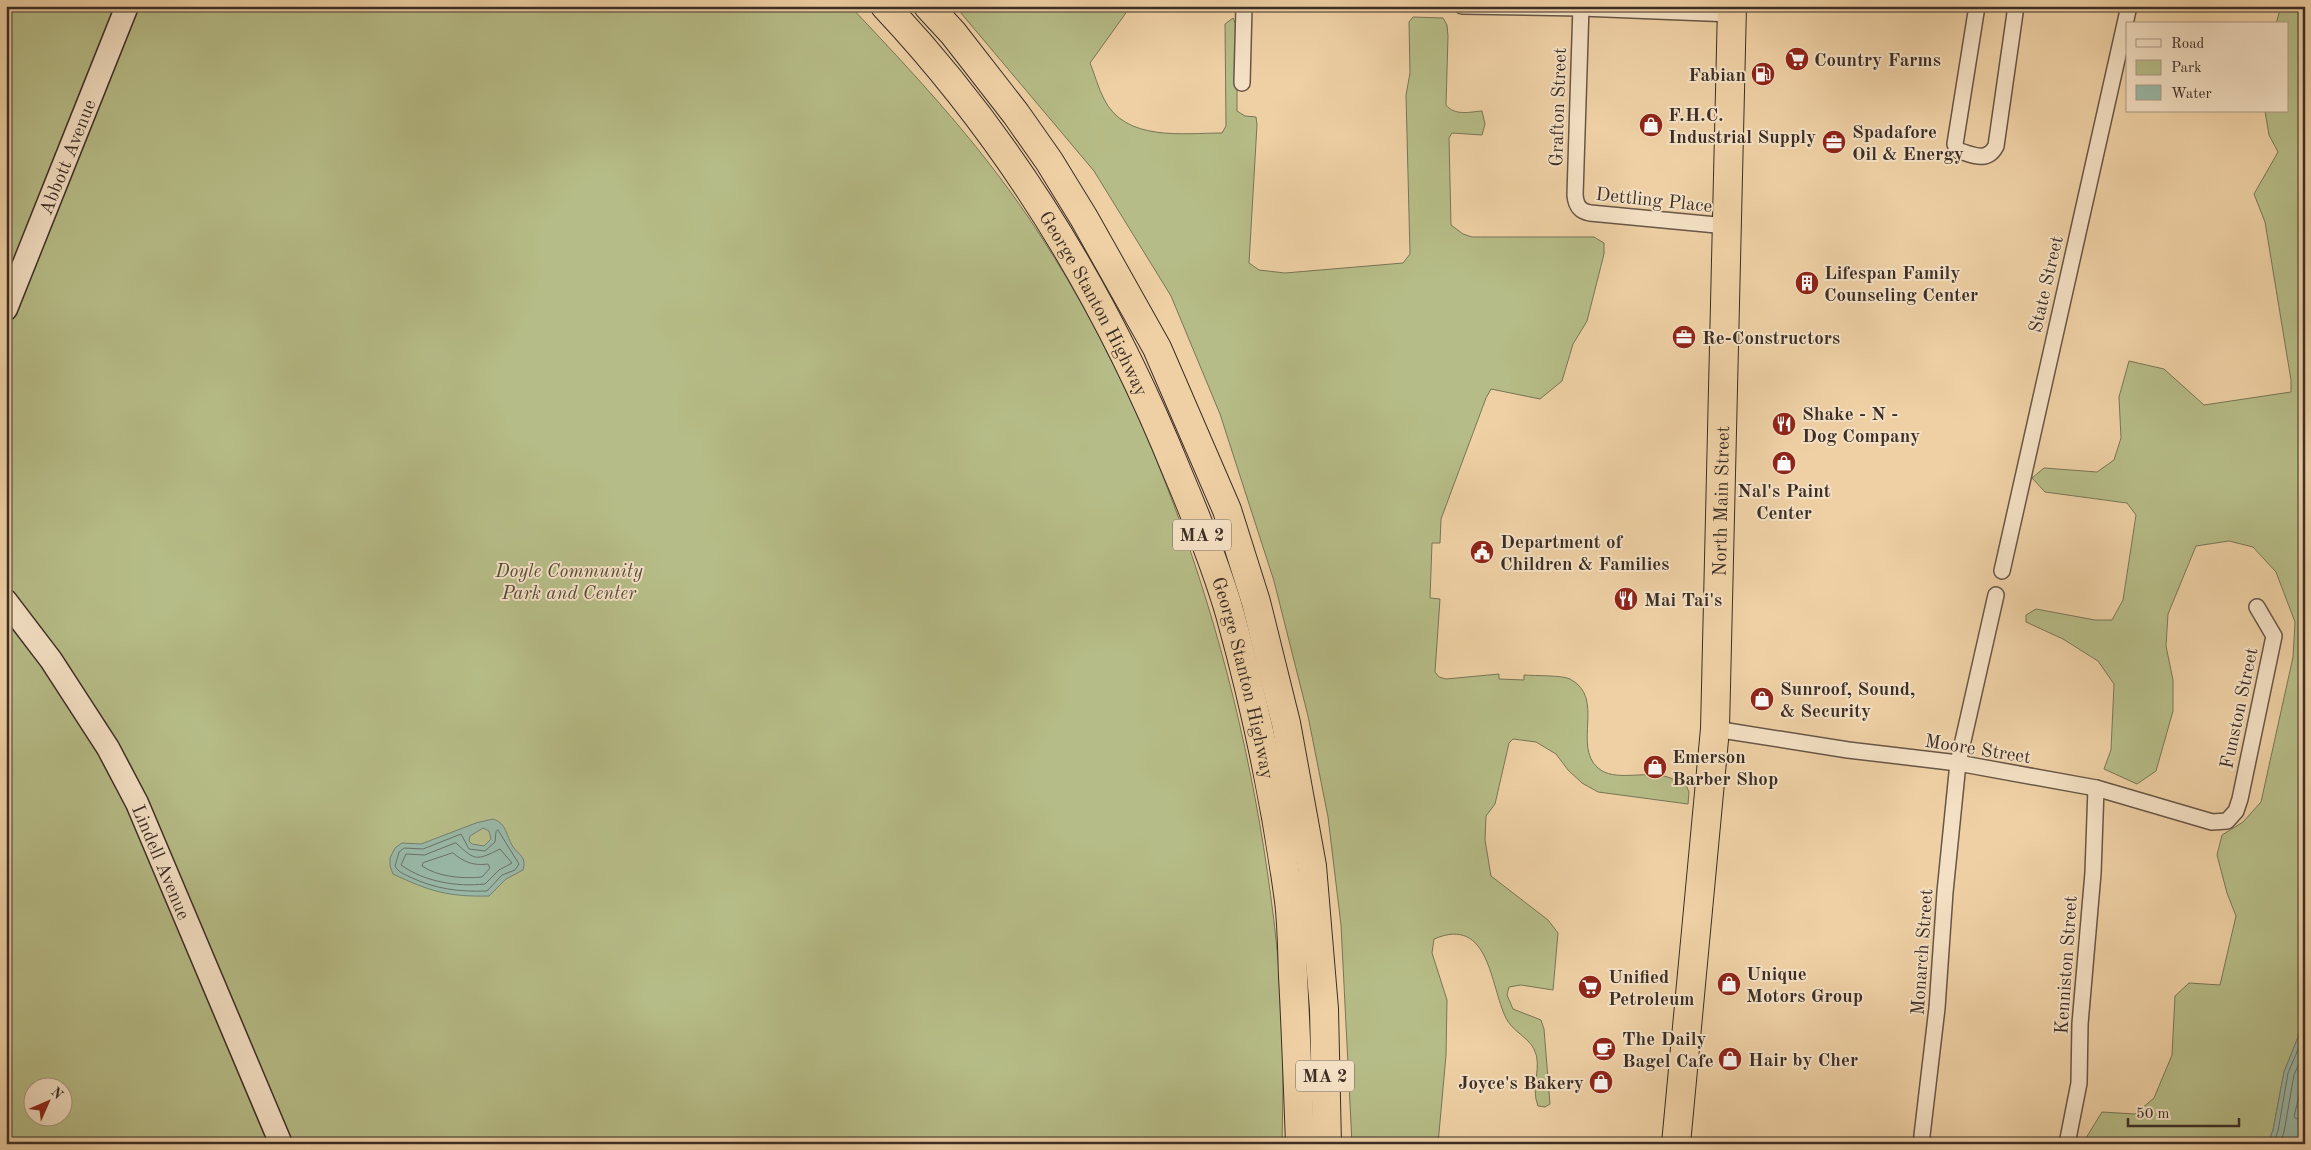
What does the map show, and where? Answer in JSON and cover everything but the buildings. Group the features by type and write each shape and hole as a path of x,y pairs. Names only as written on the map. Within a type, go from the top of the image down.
{"highway":[{"name":"George Stanton Highway","path":"885,6 936,61 969,102 1076,263 1121,345 1159,426 1196,516 1229,611 1254,709 1274,801 1290,904 1300,1144"},
{"name":"George Stanton Highway","path":"928,6 953,33 1016,114 1084,218 1157,348 1227,510 1256,602 1286,723 1312,866 1324,1009 1327,1144"},
{"name":"North Main Street","path":"1676,1144 1715,729 1732,10"}],"street":[{"name":"Abbott Avenue","path":"6,309 127,6"},
{"path":"1242,83 1244,6"},
{"path":"1462,6 1732,10"},
{"path":"1977,6 1955,144 1957,150 1984,158 1992,154 1996,146 2016,6"},
{"name":"State Street","path":"2002,571 2128,6"},
{"name":"Grafton Street","path":"1579,208 1575,196 1581,7"},
{"name":"Dettling Place","path":"1579,208 1590,213 1727,226"},
{"path":"1958,763 1996,595"},
{"name":"Lindell Avenue","path":"6,601 51,660 103,740 137,803 281,1144"},
{"name":"Funston Street","path":"2230,818 2236,811 2240,799 2274,636 2257,607"},
{"name":"Moore Street","path":"1715,729 1848,750 1958,763 2096,788 2212,822 2227,821 2230,818"},
{"name":"Monarch Street","path":"1921,1144 1937,1008 1945,892 1958,763"},
{"name":"Kenniston Street","path":"2067,1144 2079,1083 2080,1024 2093,873 2096,788"}],"green space":[{"name":"Doyle Community Park and Center","path":"6,6 850,6 902,61 976,146 1021,206 1042,238 1092,322 1136,412 1174,505 1206,601 1234,699 1255,797 1271,896 1281,993 1283,1049 1282,1144 6,1144"},
{"path":"955,6 1127,6 1128,10 1090,63 1098,86 1114,113 1126,122 1140,129 1173,134 1222,133 1226,126 1225,24 1233,18 1237,27 1237,111 1245,116 1256,117 1257,125 1249,263 1259,270 1285,273 1403,263 1410,254 1406,95 1410,73 1409,22 1413,17 1443,18 1447,25 1448,36 1446,105 1458,112 1482,111 1485,124 1482,135 1452,133 1449,138 1451,225 1463,234 1472,237 1594,237 1604,243 1604,254 1587,321 1573,344 1562,381 1540,399 1491,389 1441,519 1440,543 1432,543 1430,598 1440,599 1435,672 1439,677 1446,679 1499,674 1499,679 1524,680 1524,675 1554,676 1570,679 1580,687 1586,698 1588,709 1588,747 1591,758 1598,768 1612,774 1664,776 1686,785 1689,792 1688,804 1598,792 1582,783 1568,770 1556,754 1536,742 1513,739 1509,743 1495,804 1486,816 1485,840 1491,876 1548,920 1558,933 1553,990 1521,985 1509,987 1507,995 1513,1009 1541,1020 1544,1029 1550,1104 1545,1107 1538,1106 1536,1099 1537,1062 1534,1049 1512,1027 1506,1018 1485,957 1477,945 1467,937 1453,934 1434,939 1432,953 1447,1000 1446,1055 1438,1144 1352,1144 1341,925 1328,817 1308,716 1274,581 1220,414 1171,296 1094,171"},
{"path":"2281,6 2305,6 2305,1020 2284,1072 2273,1130 2268,1144 2086,1144 2086,1138 2102,1112 2135,1114 2154,1098 2172,1055 2175,996 2189,983 2220,985 2236,916 2227,893 2217,855 2222,835 2243,822 2261,802 2293,657 2295,622 2276,572 2253,547 2229,541 2196,546 2168,614 2166,646 2173,680 2173,711 2156,771 2137,784 2104,769 2111,750 2114,684 2098,661 2063,639 2026,622 2026,615 2036,609 2095,620 2112,620 2123,600 2136,515 2127,503 2045,492 2032,478 2044,468 2097,472 2114,460 2121,438 2119,397 2129,361 2164,369 2204,405 2291,392 2291,380 2265,222 2254,194 2278,152 2269,135 2265,112 2288,112 2288,22 2277,22"}],"water":[{"path":"493,819 498,821 506,830 513,847 524,862 523,870 506,879 489,896 439,892 393,874 390,858 395,848 402,843 421,844 476,823","holes":["483,828 489,831 491,839 484,846 472,844 469,841 470,836"]},
{"path":"2305,1020 2305,1134 2299,1144 2268,1144 2273,1130 2284,1072"}],"waterway":[{"path":"2302,1144 2305,1136"}],"place":[{"name":"Country Farms","path":"1797,59"},
{"name":"Fabian","path":"1763,74"},
{"name":"F.H.C. Industrial Supply","path":"1651,125"},
{"name":"Spadafore Oil & Energy","path":"1834,142"},
{"name":"Lifespan Family Counseling Center","path":"1807,283"},
{"name":"Re-Constructors","path":"1684,337"},
{"name":"Shake - N - Dog Company","path":"1784,424"},
{"name":"Nal's Paint Center","path":"1784,463"},
{"name":"Department of Children & Families","path":"1482,552"},
{"name":"Mai Tai's","path":"1626,599"},
{"name":"Sunroof, Sound, & Security","path":"1762,699"},
{"name":"Emerson Barber Shop","path":"1655,767"},
{"name":"Unique Motors Group","path":"1729,984"},
{"name":"Unified Petroleum","path":"1590,987"},
{"name":"The Daily Bagel Cafe","path":"1604,1049"},
{"name":"Hair by Cher","path":"1730,1059"},
{"name":"Joyce's Bakery","path":"1601,1082"}]}
